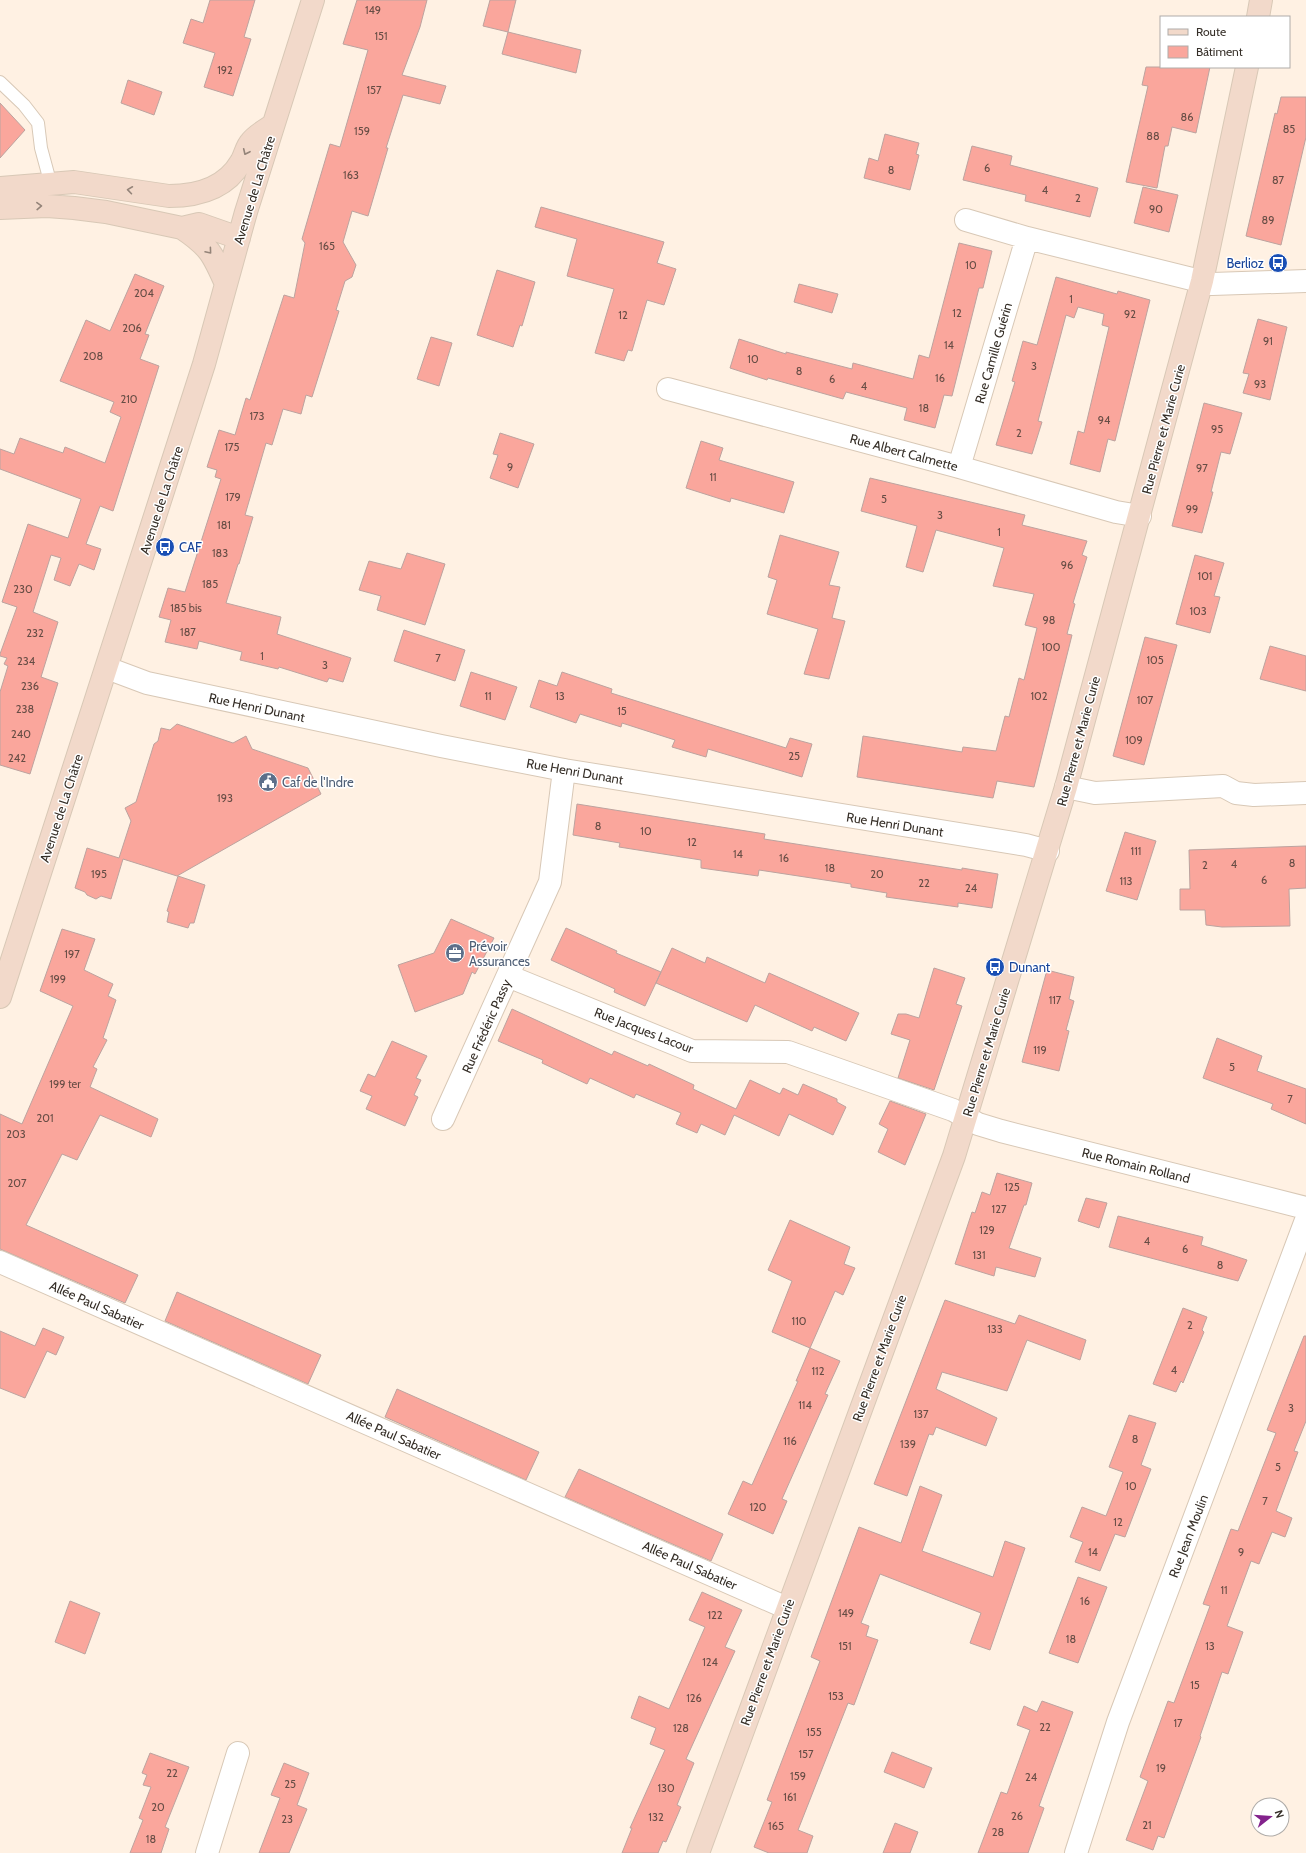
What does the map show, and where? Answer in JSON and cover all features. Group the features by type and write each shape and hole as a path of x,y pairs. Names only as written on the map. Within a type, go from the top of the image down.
{"street":[{"name":"Avenue de La Châtre","path":"0,997 204,364 238,238 313,0"},
{"path":"1258,16 1261,0"},
{"name":"Rue Pierre et Marie Curie","path":"698,1853 967,1117 1048,851 1140,516 1202,281 1247,68"},
{"path":"0,188 74,182 169,196 181,196 205,190 230,178 242,161 251,142 273,125"},
{"path":"169,196 194,212 190,226 197,238 212,253 226,284"},
{"path":"0,208 47,206 106,212 190,226 238,238"},
{"path":"966,220 1027,238 1212,284 1306,281"},
{"name":"Rue Camille Guérin","path":"959,467 1027,238"},
{"name":"Rue Albert Calmette","path":"668,389 959,467 1116,512 1140,516"},
{"name":"Rue Henri Dunant","path":"107,668 147,683 433,744 564,770 1026,845 1048,851"},
{"name":"Rue Frédéric Passy","path":"443,1119 550,882 564,770"},
{"path":"1066,787 1095,792 1223,786 1236,793 1254,795 1306,793"},
{"name":"Rue Jacques Lacour","path":"508,976 692,1051 788,1052 952,1110 967,1117"},
{"name":"Rue Romain Rolland","path":"967,1117 978,1124 1306,1208"},
{"name":"Rue Jean Moulin","path":"1076,1853 1118,1722 1306,1220"},
{"name":"Allée Paul Sabatier","path":"0,1262 787,1608"},
{"path":"207,1853 238,1753"}],"lane":[{"path":"0,82 24,105 38,123 41,148 51,185"}],"building":[{"path":"210,0 255,0 244,37 251,39 233,96 204,87 215,53 183,43 191,19 203,23"},
{"path":"357,0 427,0 420,27 402,75 446,86 440,104 403,95 386,148 388,148 368,216 352,211 343,242 356,265 352,277 345,281 336,310 339,311 312,397 306,395 301,414 283,409 272,445 266,443 245,515 253,517 226,603 281,617 277,634 351,658 343,682 329,678 327,682 279,667 278,669 240,660 242,652 199,641 197,649 165,642 171,620 159,617 168,588 185,592 221,479 215,477 217,470 207,467 219,430 235,435 246,398 250,400 284,295 294,298 305,243 302,239 330,144 340,147 368,50 343,44"},
{"path":"490,0 516,0 508,32 483,26"},
{"path":"508,32 581,50 576,73 502,54"},
{"path":"1146,67 1210,68 1196,133 1172,127 1168,146 1165,146 1157,188 1126,182 1148,86 1142,85"},
{"path":"128,80 162,92 154,115 121,103"},
{"path":"1281,97 1306,97 1306,137 1281,245 1246,236 1275,113 1277,114"},
{"path":"0,103 25,130 0,158"},
{"path":"885,134 919,143 916,154 919,155 910,190 864,178 869,158 878,161"},
{"path":"972,146 1012,156 1010,165 1098,188 1090,217 1025,201 1026,195 963,180"},
{"path":"1143,187 1178,195 1169,232 1134,223"},
{"path":"541,207 664,242 657,263 676,269 664,305 647,300 632,351 628,350 624,361 595,353 614,289 567,276 577,239 535,227"},
{"path":"959,243 992,251 983,288 979,288 952,396 944,395 935,428 904,420 907,408 846,392 843,399 768,378 767,380 730,368 739,339 786,354 786,352 852,369 853,363 913,379 919,355 929,358"},
{"path":"497,270 535,282 522,326 520,325 513,347 477,335"},
{"path":"135,274 164,286 145,334 149,335 140,359 159,366 113,511 100,506 86,544 101,549 94,570 79,564 70,586 54,580 61,558 51,555 33,612 58,622 41,677 58,683 30,774 0,765 0,692 8,666 4,664 7,658 0,656 0,654 17,607 2,602 28,524 68,538 81,499 0,469 0,449 14,454 20,438 63,453 65,447 105,463 121,417 110,412 114,402 60,381 86,320 110,331"},
{"path":"1056,277 1117,294 1118,291 1150,300 1115,441 1108,439 1100,472 1070,464 1078,431 1084,433 1109,327 1102,325 1104,314 1078,307 1074,318 1066,315 1038,421 1042,422 1032,454 996,445 1015,382 1012,381 1023,341 1037,345"},
{"path":"799,284 838,294 832,313 794,302"},
{"path":"1258,319 1287,327 1270,400 1243,393 1249,374 1243,373"},
{"path":"431,337 452,343 439,386 417,379"},
{"path":"1204,403 1242,413 1230,454 1221,452 1211,492 1213,492 1202,533 1172,526"},
{"path":"500,433 534,444 518,488 490,478 498,455 493,454"},
{"path":"701,441 723,448 719,460 794,482 784,513 731,498 730,502 686,488"},
{"path":"870,478 1025,515 1022,525 1087,541 1082,555 1087,557 1073,603 1075,604 1067,634 1072,635 1034,787 997,781 993,798 857,777 863,736 962,752 963,747 996,751 1005,716 1009,717 1019,678 1024,680 1037,628 1025,625 1034,594 993,586 1004,548 936,530 923,572 906,567 917,526 861,511"},
{"path":"780,535 839,552 829,585 840,587 832,618 845,621 829,679 804,674 818,629 767,614 777,580 768,577"},
{"path":"407,553 445,564 425,625 377,610 381,596 359,590 369,561 401,569"},
{"path":"1195,555 1224,563 1214,596 1220,597 1210,633 1176,624"},
{"path":"404,630 465,650 455,681 394,661"},
{"path":"1145,637 1177,645 1144,765 1113,756"},
{"path":"1270,646 1306,656 1306,691 1260,679"},
{"path":"471,672 517,687 505,720 460,706"},
{"path":"562,672 612,689 611,693 786,748 790,738 812,744 802,777 708,749 706,757 672,747 675,740 622,723 621,727 580,714 576,723 530,707 539,680 557,686"},
{"path":"177,724 233,743 246,736 252,749 308,768 321,794 177,876 123,859 111,899 101,896 96,899 87,895 85,892 75,888 87,848 119,858 131,821 125,808 136,802 154,744 158,741 161,728 170,730"},
{"path":"577,804 765,834 764,839 962,870 962,868 998,874 992,908 958,903 958,907 886,897 887,893 851,887 851,884 759,870 758,876 701,868 701,860 619,847 620,843 573,835"},
{"path":"1125,832 1156,841 1137,900 1106,891"},
{"path":"1306,846 1306,888 1289,889 1290,926 1222,927 1206,925 1205,910 1180,910 1180,889 1190,889 1189,850"},
{"path":"178,876 205,885 194,923 190,923 188,928 167,922 169,912 167,911"},
{"path":"451,919 494,938 475,974 472,972 463,994 415,1012 398,965 434,953"},
{"path":"566,928 617,951 616,953 661,972 645,1006 614,992 615,989 551,960"},
{"path":"62,929 95,939 84,970 113,984 108,996 116,1000 103,1038 107,1040 93,1067 97,1069 90,1087 158,1119 151,1137 100,1115 77,1160 62,1154 26,1225 138,1275 125,1303 0,1249 0,1114 22,1124 73,1006 40,991"},
{"path":"672,948 705,963 707,957 765,983 769,973 859,1013 846,1041 814,1027 812,1031 755,1005 747,1022 656,983"},
{"path":"934,968 965,978 956,1004 962,1006 934,1090 898,1078 910,1040 891,1034 898,1014 906,1014 919,1018"},
{"path":"1047,970 1074,977 1069,999 1074,1001 1066,1030 1069,1031 1059,1071 1022,1062"},
{"path":"512,1009 612,1055 614,1051 648,1066 649,1064 694,1085 693,1089 736,1109 750,1080 780,1094 783,1088 798,1095 803,1084 837,1099 837,1102 846,1107 833,1135 789,1114 779,1136 734,1115 725,1135 701,1124 697,1133 676,1124 681,1113 636,1094 634,1098 590,1078 587,1084 542,1063 543,1060 498,1041"},
{"path":"1217,1038 1262,1056 1257,1071 1306,1089 1306,1124 1271,1109 1273,1104 1203,1078"},
{"path":"392,1041 427,1056 416,1078 421,1080 414,1095 418,1097 405,1126 366,1109 372,1096 360,1091 368,1074 375,1077"},
{"path":"890,1101 926,1114 905,1165 878,1152 888,1129 879,1124"},
{"path":"997,1173 1032,1183 1026,1205 1024,1205 1009,1248 1041,1258 1035,1277 996,1267 994,1276 955,1264 972,1212 975,1213 982,1192 990,1195"},
{"path":"1086,1198 1107,1203 1099,1228 1078,1221"},
{"path":"1118,1216 1203,1237 1201,1245 1247,1260 1238,1281 1109,1247"},
{"path":"790,1220 850,1247 844,1264 855,1268 843,1295 835,1291 810,1348 772,1332 792,1281 768,1270"},
{"path":"177,1292 321,1355 308,1384 165,1321"},
{"path":"945,1300 1015,1324 1019,1315 1086,1340 1080,1360 1027,1340 1007,1391 942,1372 936,1389 997,1418 986,1446 936,1427 933,1435 929,1434 907,1496 874,1484"},
{"path":"1183,1308 1207,1317 1202,1330 1204,1332 1183,1383 1181,1381 1176,1392 1153,1384"},
{"path":"43,1328 64,1337 56,1355 47,1351 25,1398 0,1388 0,1331 35,1346"},
{"path":"1304,1336 1306,1336 1306,1421 1294,1451 1298,1452 1276,1511 1292,1518 1285,1537 1272,1532 1259,1564 1251,1561 1227,1626 1243,1632 1228,1674 1222,1672 1200,1736 1201,1737 1164,1838 1158,1836 1153,1850 1126,1840 1148,1781 1140,1777 1168,1701 1174,1703 1210,1606 1203,1604 1231,1529 1238,1531 1276,1433 1267,1430"},
{"path":"810,1348 840,1361 825,1394 828,1395 782,1499 787,1501 773,1534 728,1514 743,1481 752,1485 798,1381 796,1381"},
{"path":"397,1389 539,1452 526,1480 385,1417"},
{"path":"1129,1415 1156,1423 1141,1465 1151,1469 1125,1537 1115,1534 1100,1571 1075,1562 1083,1542 1070,1537 1082,1507 1106,1516 1123,1472 1109,1467"},
{"path":"579,1469 723,1534 711,1561 565,1497"},
{"path":"920,1486 942,1495 922,1551 993,1577 1005,1541 1025,1548 990,1650 970,1643 981,1613 880,1574 861,1623 869,1626 866,1636 878,1640 854,1705 848,1703 798,1830 813,1836 807,1853 769,1853 754,1847 772,1802 767,1800 820,1661 811,1657 859,1527 901,1543"},
{"path":"1078,1577 1107,1587 1078,1663 1049,1653"},
{"path":"702,1592 742,1610 725,1647 735,1651 686,1759 694,1763 677,1805 681,1807 666,1842 663,1841 658,1853 622,1853 632,1828 630,1828 665,1750 650,1744 656,1728 631,1718 639,1696 669,1709 705,1627 689,1620"},
{"path":"70,1601 100,1613 85,1654 55,1642"},
{"path":"1042,1701 1073,1712 1039,1806 1044,1808 1028,1853 978,1853 1001,1792 1007,1794 1030,1730 1017,1725 1024,1706 1037,1712"},
{"path":"892,1752 932,1768 924,1788 884,1772"},
{"path":"150,1753 189,1767 165,1827 169,1829 161,1853 130,1853 143,1820 139,1818 151,1787 143,1785 147,1775 142,1773"},
{"path":"284,1763 309,1773 297,1805 307,1809 289,1853 259,1853 280,1798 271,1795"},
{"path":"895,1823 918,1832 910,1853 883,1853"}],"place":[{"name":"Berlioz","path":"1278,263"},
{"name":"CAF","path":"165,547"},
{"name":"Caf de l'Indre","path":"268,782"},
{"name":"Prévoir Assurances","path":"455,953"},
{"name":"Dunant","path":"995,967"}]}
